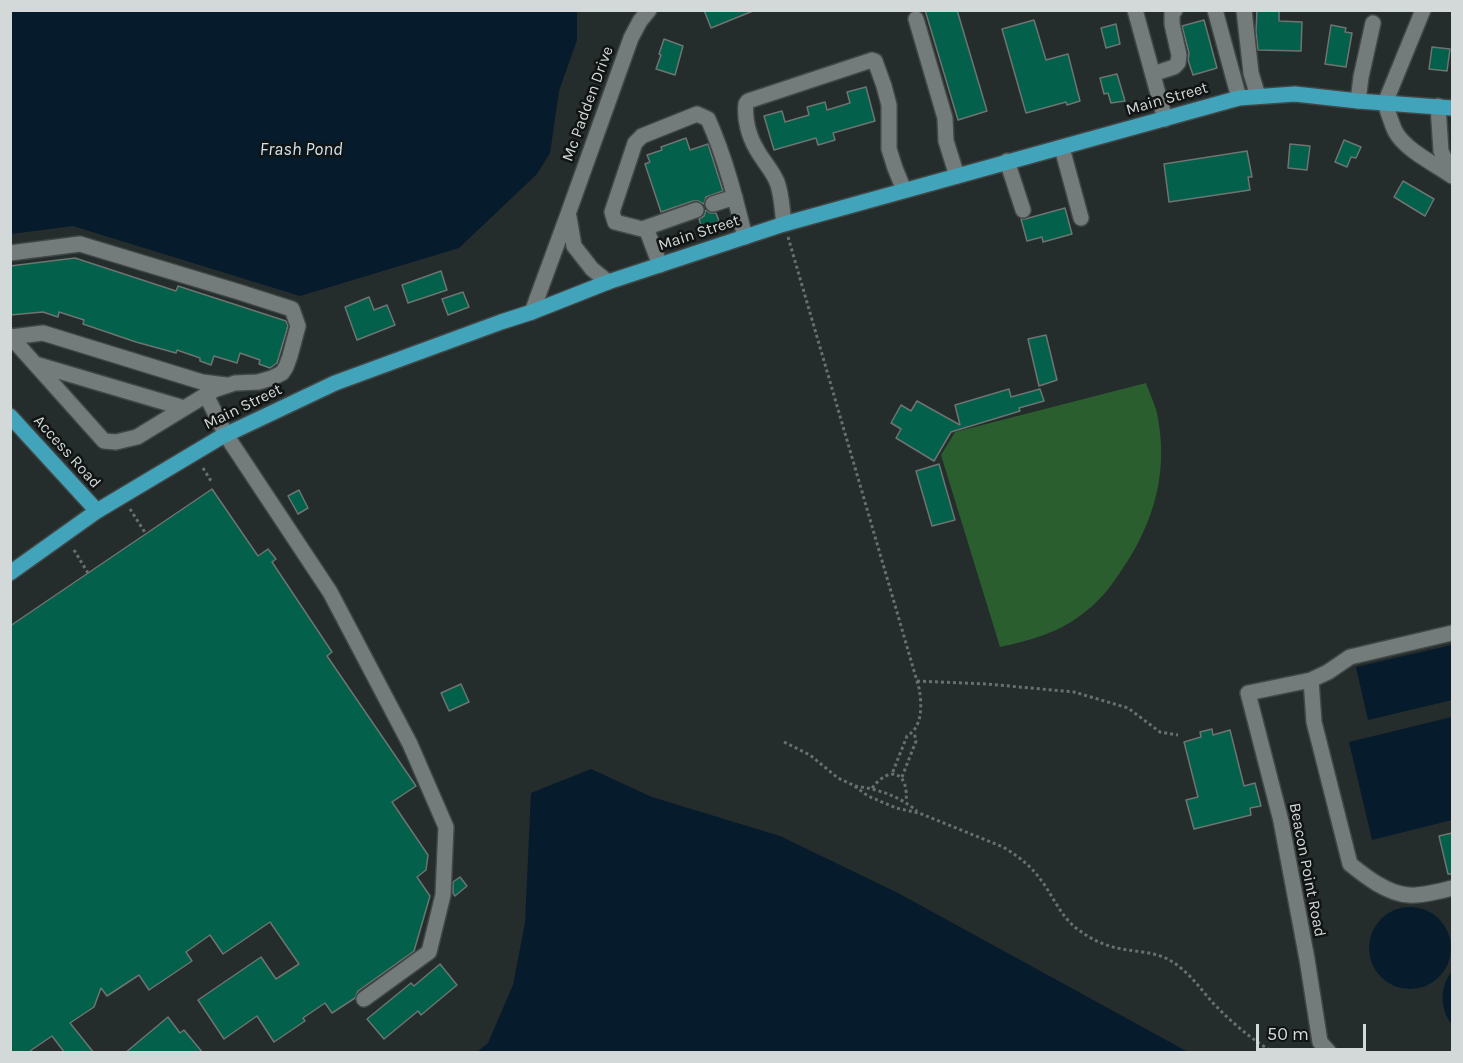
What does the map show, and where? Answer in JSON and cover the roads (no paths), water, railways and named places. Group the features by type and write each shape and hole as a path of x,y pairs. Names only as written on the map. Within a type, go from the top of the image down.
{"main road":[{"name":"Main Street","path":"10,573 97,512 226,435 335,383 608,282 784,224 1239,98 1295,94 1445,107"},
{"name":"Access Road","path":"10,416 97,512"}],"street":[{"name":"Mc Padden Drive","path":"532,312 631,38 649,10"},
{"path":"1135,10 1165,119"},
{"path":"1153,74 1174,67 1178,63 1179,55 1172,24 1172,14 1175,10"},
{"path":"1215,10 1239,98"},
{"path":"1244,10 1251,73 1258,96"},
{"path":"1423,10 1385,103 1395,130 1401,139 1412,149 1452,175"},
{"path":"916,19 945,118 946,141 957,176"},
{"path":"1358,101 1373,23"},
{"path":"784,224 781,198 776,181 752,140 745,110 746,104 748,101 872,60 875,61 889,105 889,149 904,190"},
{"path":"1445,107 1440,150 1452,175"},
{"path":"696,210 642,229 615,222 612,212 635,143 642,136 697,114 708,118 717,140 745,237"},
{"path":"1062,148 1081,218"},
{"path":"1007,161 1023,210"},
{"path":"713,204 735,197"},
{"name":"Mc Padden Drive","path":"568,214 573,246 592,269 608,282"},
{"path":"646,228 660,265"},
{"path":"10,253 80,244 292,309 297,326 290,356 282,372 258,382 235,383 214,390 137,437 116,442 104,441 11,336"},
{"path":"11,336 43,333 202,382 229,385"},
{"path":"35,364 184,408"},
{"path":"206,395 226,435 330,592 410,744 446,827 443,895 429,952 364,999"},
{"path":"1452,633 1350,657 1311,680 1314,722 1350,864 1384,888 1409,895 1452,888"},
{"name":"Beacon Point Road","path":"1311,680 1248,693 1281,822 1320,1041 1329,1053"}],"water":[{"name":"Frash Pond","path":"10,11 577,11 577,40 559,91 550,153 537,174 459,248 300,296 73,226 11,234"},
{"path":"1452,645 1452,700 1368,720 1356,667"},
{"path":"1452,717 1452,820 1372,840 1349,742"},
{"path":"591,769 652,797 780,836 898,893 1188,1052 477,1052 488,1043 513,985 525,923 531,793"},
{"path":"1410,907 1426,910 1439,919 1448,932 1451,948 1448,964 1439,977 1426,986 1410,989 1394,986 1381,977 1372,964 1369,948 1372,932 1381,919 1394,910"},
{"path":"1452,971 1452,1025 1443,1005 1443,991"}]}
